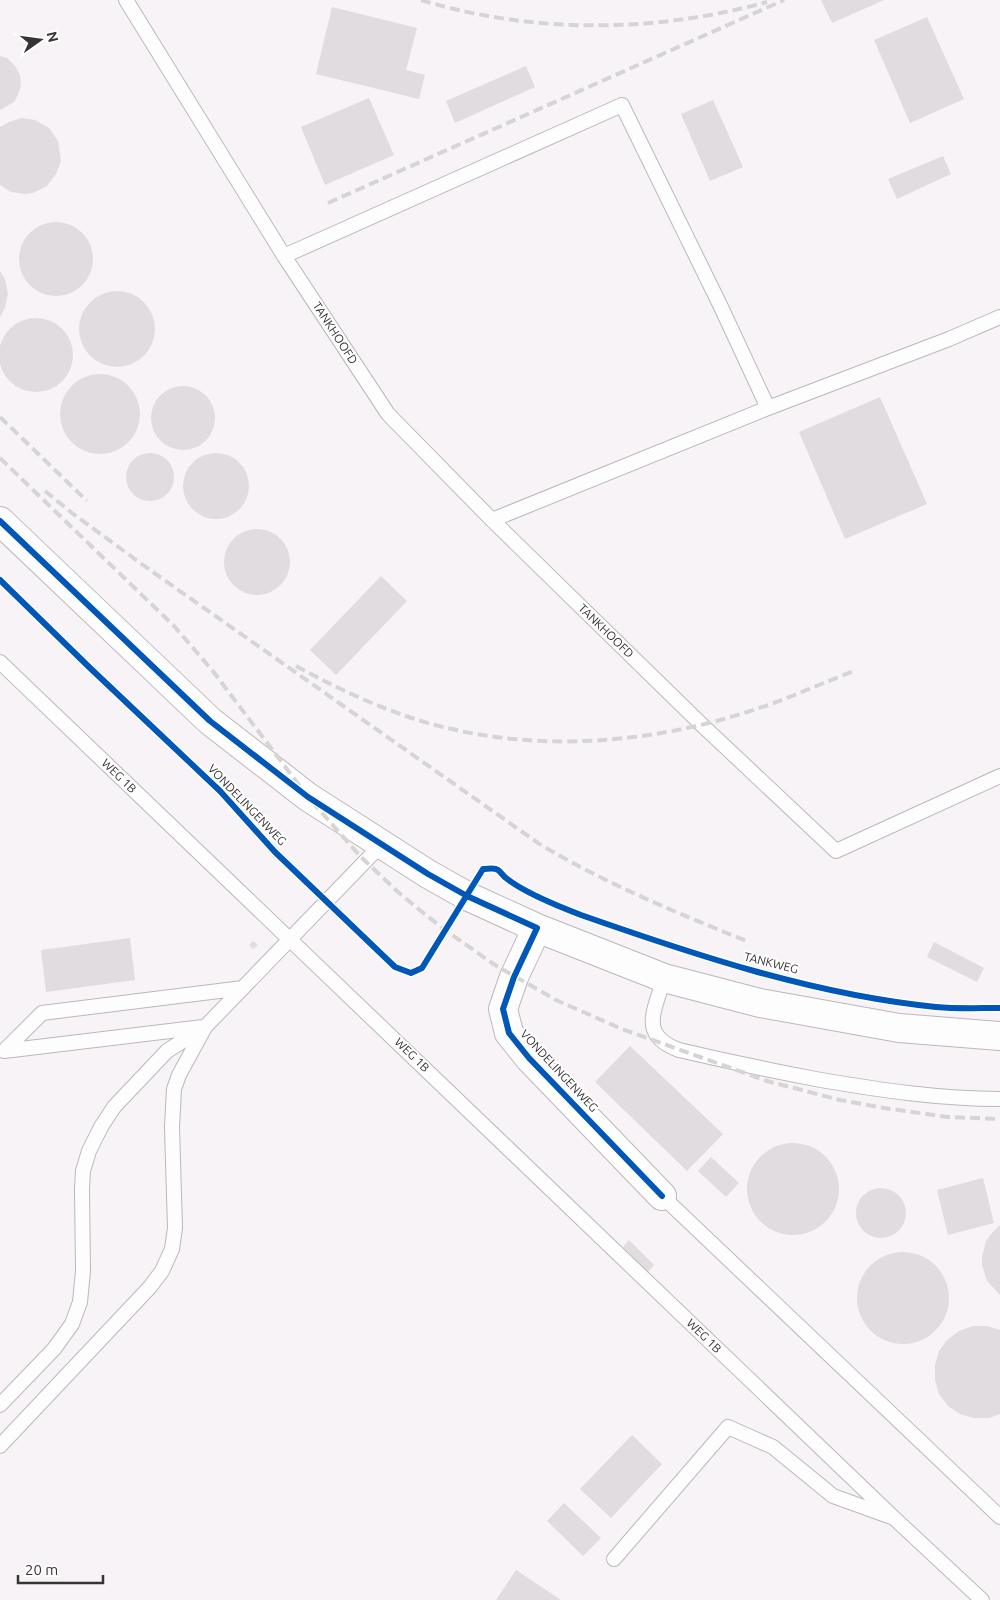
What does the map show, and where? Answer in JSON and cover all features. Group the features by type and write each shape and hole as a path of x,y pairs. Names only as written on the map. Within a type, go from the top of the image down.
{"street":[{"path":"4,533 210,721 308,797 428,874 468,896 537,928 664,978 760,1002 899,1028 1000,1036"},
{"name":"VONDELINGENWEG","path":"537,928 514,977 503,1009 509,1033 529,1058 662,1196"}],"lane":[{"name":"TANKHOOFD","path":"126,0 284,256 388,414 492,520 702,725 836,850 1000,776"},
{"path":"284,256 622,105 717,298 768,408"},
{"path":"492,520 768,408 1000,317"},
{"name":"WEG 1B","path":"0,662 822,1450 982,1600"},
{"path":"0,1405 54,1348 72,1324 80,1302 83,1271 83,1171 89,1151 101,1126 114,1106 167,1051 206,1026 382,844"},
{"path":"664,978 652,1017 657,1038 665,1045 714,1058 863,1087 969,1099 1000,1099"},
{"path":"206,1026 4,1051 42,1013 243,988"},
{"path":"0,1446 150,1287 162,1271 172,1249 175,1228 172,1127 174,1089 178,1075 206,1026"},
{"path":"662,1196 1000,1517"},
{"path":"614,1559 728,1427 773,1446 833,1496 894,1518"}],"building":[{"path":"821,0 884,0 832,23"},
{"path":"332,7 417,28 406,70 425,75 419,99 316,74"},
{"path":"927,17 964,99 910,123 874,40"},
{"path":"0,56 7,58 15,66 20,75 21,86 14,102 0,110"},
{"path":"526,66 535,87 455,123 446,101"},
{"path":"369,98 394,155 325,185 301,127"},
{"path":"713,100 743,167 710,181 681,114"},
{"path":"22,118 35,120 49,128 58,141 61,161 56,174 47,186 33,193 25,194 11,192 0,185 0,127"},
{"path":"943,156 951,174 897,199 888,179"},
{"path":"56,222 77,228 87,238 93,259 87,280 77,290 56,296 35,290 25,280 19,259 25,238 35,228"},
{"path":"0,271 5,279 8,294 5,308 0,317"},
{"path":"117,291 132,294 144,302 152,314 155,329 152,344 144,356 132,364 117,367 102,364 90,356 82,344 79,329 82,314 90,302 102,294"},
{"path":"29,318 43,318 57,324 67,334 73,348 71,369 57,386 43,392 29,392 15,386 5,376 -1,362 -1,348 5,334 15,324"},
{"path":"100,374 115,377 128,386 137,399 140,414 137,429 128,442 115,451 100,454 85,451 72,442 63,429 60,414 63,399 72,386 85,377"},
{"path":"177,386 189,386 206,395 213,406 215,418 213,430 206,441 189,450 177,450 165,445 156,436 151,424 151,412 156,400 165,391"},
{"path":"880,397 927,504 845,539 799,432"},
{"path":"145,453 155,453 164,457 170,463 173,468 173,486 164,497 155,501 145,501 136,497 130,491 126,482 126,472 130,463 136,457"},
{"path":"216,453 229,455 244,468 247,473 249,486 247,499 234,514 229,517 216,519 203,517 188,504 185,499 183,486 185,473 198,458 203,455"},
{"path":"257,529 270,532 280,539 287,549 290,562 287,575 280,585 270,592 257,595 244,592 234,585 227,575 224,562 227,549 234,539 244,532"},
{"path":"381,576 407,601 336,675 310,650"},
{"path":"130,938 135,980 46,992 41,950"},
{"path":"253,941 258,945 253,949 249,945"},
{"path":"934,942 984,968 977,982 927,957"},
{"path":"630,1046 723,1134 687,1171 595,1082"},
{"path":"793,1143 811,1146 826,1156 836,1171 839,1189 836,1207 826,1222 811,1232 793,1235 775,1232 760,1222 750,1207 747,1189 750,1171 760,1156 775,1146"},
{"path":"711,1157 739,1183 726,1197 698,1171"},
{"path":"983,1178 994,1223 948,1235 937,1190"},
{"path":"876,1188 886,1188 899,1195 906,1208 906,1218 899,1231 886,1238 876,1238 867,1234 860,1227 856,1218 856,1208 860,1199 867,1192"},
{"path":"1000,1225 1000,1295 987,1281 982,1265 982,1257 986,1241"},
{"path":"629,1240 654,1265 648,1272 623,1247"},
{"path":"903,1252 921,1255 936,1265 946,1280 949,1298 946,1316 936,1331 921,1341 903,1344 885,1341 870,1331 860,1316 857,1298 860,1280 870,1265 885,1255"},
{"path":"973,1326 987,1326 1000,1330 1000,1414 989,1418 974,1418 960,1414 948,1406 939,1394 935,1380 935,1365 939,1351 947,1340 959,1331"},
{"path":"632,1435 662,1464 611,1518 580,1489"},
{"path":"564,1503 601,1538 583,1556 547,1521"},
{"path":"516,1570 561,1600 496,1600"}],"railway":[{"path":"421,0 463,11 507,19 550,24 594,25 638,24 681,20 767,2"},
{"path":"328,203 784,0"},
{"path":"0,417 87,501"},
{"path":"0,458 174,626 212,670 308,797 361,857 421,911 495,965 556,1000 622,1029 767,1081 840,1100 884,1108 948,1117 1000,1119"},
{"path":"45,491 143,565 538,843 615,884 749,942"},
{"path":"296,666 364,700 417,720 474,734 512,739 551,741 591,741 630,738 706,724 772,704 854,671"}],"cycle path":[{"path":"0,521 210,721 308,797 428,874 467,896 537,928 514,977 503,1009 509,1033 529,1058 662,1196"},
{"name":"TANKWEG","path":"0,580 220,791 275,852 395,967 411,973 422,968 483,869 493,868 522,889 572,912 668,945 756,972 846,993 891,1001 944,1008 1000,1008"}]}
